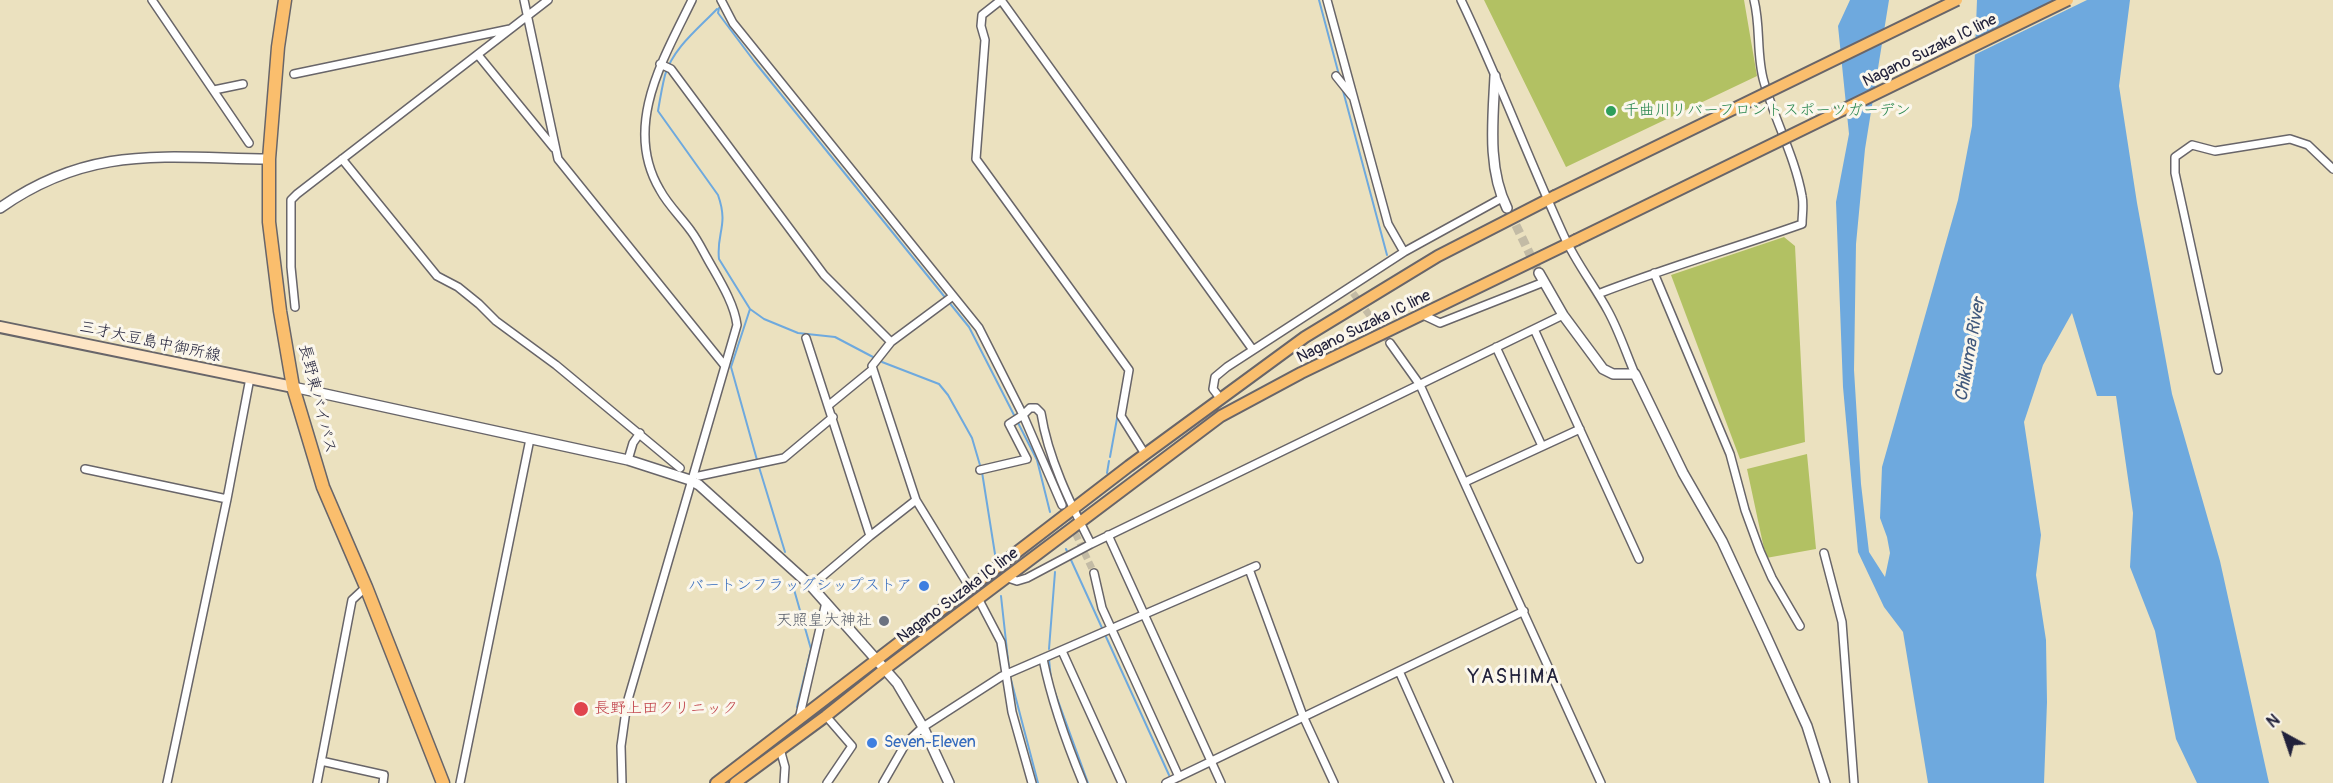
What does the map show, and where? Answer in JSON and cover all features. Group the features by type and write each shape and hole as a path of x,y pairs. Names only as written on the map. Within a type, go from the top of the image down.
{"highway":[{"name":"長野東バイパス","path":"285,0 278,47 269,159 269,222 280,311 293,387 323,487 366,587 443,783"}],"main road":[{"name":"Nagano Suzaka IC line","path":"716,783 1145,454 1305,337 1438,256 1551,198 1957,0"},
{"name":"Nagano Suzaka IC line","path":"735,783 1221,416 1301,374 2068,0"},
{"name":"三才大豆島中御所線","path":"0,327 293,387"}],"street":[{"path":"153,0 249,143"},
{"path":"524,0 558,159 725,366"},
{"path":"295,307 291,267 291,200 548,0"},
{"path":"622,783 621,746 627,704 695,478 737,325 736,316 719,280 693,234 660,190 650,166 646,148 645,124 651,90 665,66 692,0"},
{"path":"1145,454 1121,416 1129,370 976,159 985,40 981,15 1001,0 1253,350"},
{"path":"1327,0 1388,224 1404,252"},
{"path":"1461,0 1572,242 1578,265 1612,318 1635,374 1683,473 1722,541 1807,726 1825,783"},
{"path":"1598,294 1802,224 1802,198 1797,176 1763,81 1754,0"},
{"path":"723,3 734,23 951,298 979,328 1062,505"},
{"path":"294,74 512,29"},
{"path":"478,55 556,151"},
{"path":"665,66 824,274 891,342"},
{"path":"1336,76 1354,98"},
{"path":"1495,76 1494,161 1502,198 1507,208"},
{"path":"214,90 243,84"},
{"path":"2218,370 2175,173 2175,157 2192,145 2215,151 2290,139 2308,145 2333,169"},
{"path":"0,208 45,181 81,167 116,160 152,156 269,159"},
{"path":"342,159 437,276 458,287 496,321 680,468"},
{"path":"1220,398 1214,389 1215,376 1404,252 1502,198"},
{"path":"1654,273 1730,454 1745,510 1760,551 1772,578 1800,626"},
{"path":"1423,315 1440,323 1542,278 1563,315 1603,369 1613,374 1635,374"},
{"path":"951,298 891,342 872,366 916,500 970,588"},
{"path":"1008,578 1017,581 1563,315"},
{"path":"1534,329 1639,559"},
{"path":"806,338 870,536"},
{"path":"1390,343 1420,385 1601,783"},
{"path":"1496,347 1542,446"},
{"path":"829,405 873,369"},
{"path":"167,783 250,378"},
{"path":"293,387 628,460 695,478 784,458 833,417"},
{"path":"981,470 1027,459 1009,424 1030,408 1036,408 1041,413 1044,435 1073,510 1091,544"},
{"path":"1465,482 1580,429"},
{"path":"628,460 633,444 640,434"},
{"path":"460,783 530,439"},
{"path":"86,469 227,499"},
{"path":"695,478 811,586 897,683 923,727 949,783"},
{"path":"811,586 916,500"},
{"path":"1108,536 1221,783"},
{"path":"1824,553 1842,622 1854,783"},
{"path":"883,783 906,742 923,727 1006,674 1253,567 1303,716 1334,783"},
{"path":"1094,573 1102,608 1110,629 1179,777"},
{"path":"316,783 352,600 366,587"},
{"path":"978,600 1001,642 1012,712 1032,783"},
{"path":"799,719 826,602"},
{"path":"1166,783 1524,611"},
{"path":"1062,651 1122,783"},
{"path":"1043,659 1064,738 1083,783"},
{"path":"1399,671 1449,783"},
{"path":"826,716 852,746 827,783"},
{"path":"780,749 786,767 784,783"},
{"path":"321,761 384,775 383,783"}],"green space":[{"name":"千曲川リバーフロントスポーツガーデン","path":"1484,0 1744,0 1757,76 1566,167"},
{"path":"1784,237 1795,246 1805,442 1740,459 1671,275"},
{"path":"1807,454 1816,549 1766,558 1747,469"}],"water":[{"name":"Chikuma River","path":"1850,0 1889,0 1865,149 1856,244 1854,370 1861,484 1869,552 1885,577 1890,553 1880,518 1882,467 1958,200 1972,126 1977,0 2130,0 2119,86 2137,203 2172,394 2220,561 2269,783 2197,783 2176,739 2155,631 2130,567 2133,513 2116,396 2097,396 2072,313 2043,365 2024,422 2041,535 2036,575 2046,640 2047,702 2044,783 1928,783 1903,632 1884,607 1858,552 1843,387 1836,202 1849,134 1838,26"}],"pier":[{"path":"2058,0 2087,0 1972,56 1973,42"}],"waterway":[{"path":"1319,0 1339,75"},
{"path":"719,8 718,13 754,61 969,327 1037,460 1050,512"},
{"path":"717,9 687,39 674,56 665,75 658,111 718,195 722,214 719,259 750,309 731,367 757,460"},
{"path":"1342,87 1387,255"},
{"path":"989,183 1095,329"},
{"path":"750,309 764,319 798,333 835,337 873,357"},
{"path":"1097,333 1112,352"},
{"path":"882,362 939,384 948,395 972,438 982,472 995,554"},
{"path":"1110,457 1124,380"},
{"path":"1107,473 1109,461"},
{"path":"759,467 785,552"},
{"path":"1066,549 1169,775"},
{"path":"1049,649 1055,572"},
{"path":"793,586 811,649 797,707"},
{"path":"1001,596 1009,669"},
{"path":"1049,659 1051,679"},
{"path":"1010,676 1038,783"},
{"path":"1053,687 1088,783"}],"tunnel":[{"path":"1510,213 1539,273"},
{"path":"1353,293 1390,343"},
{"path":"1062,505 1094,573"}],"place":[{"name":"千曲川リバーフロントスポーツガーデン","path":"1611,111"},
{"name":"バートンフラッグシップストア","path":"924,586"},
{"name":"天照皇大神社","path":"884,621"},
{"name":"長野上田クリニック","path":"581,709"},
{"name":"Seven-Eleven","path":"872,743"}],"district":[{"name":"YASHIMA","path":"1514,678"}]}
